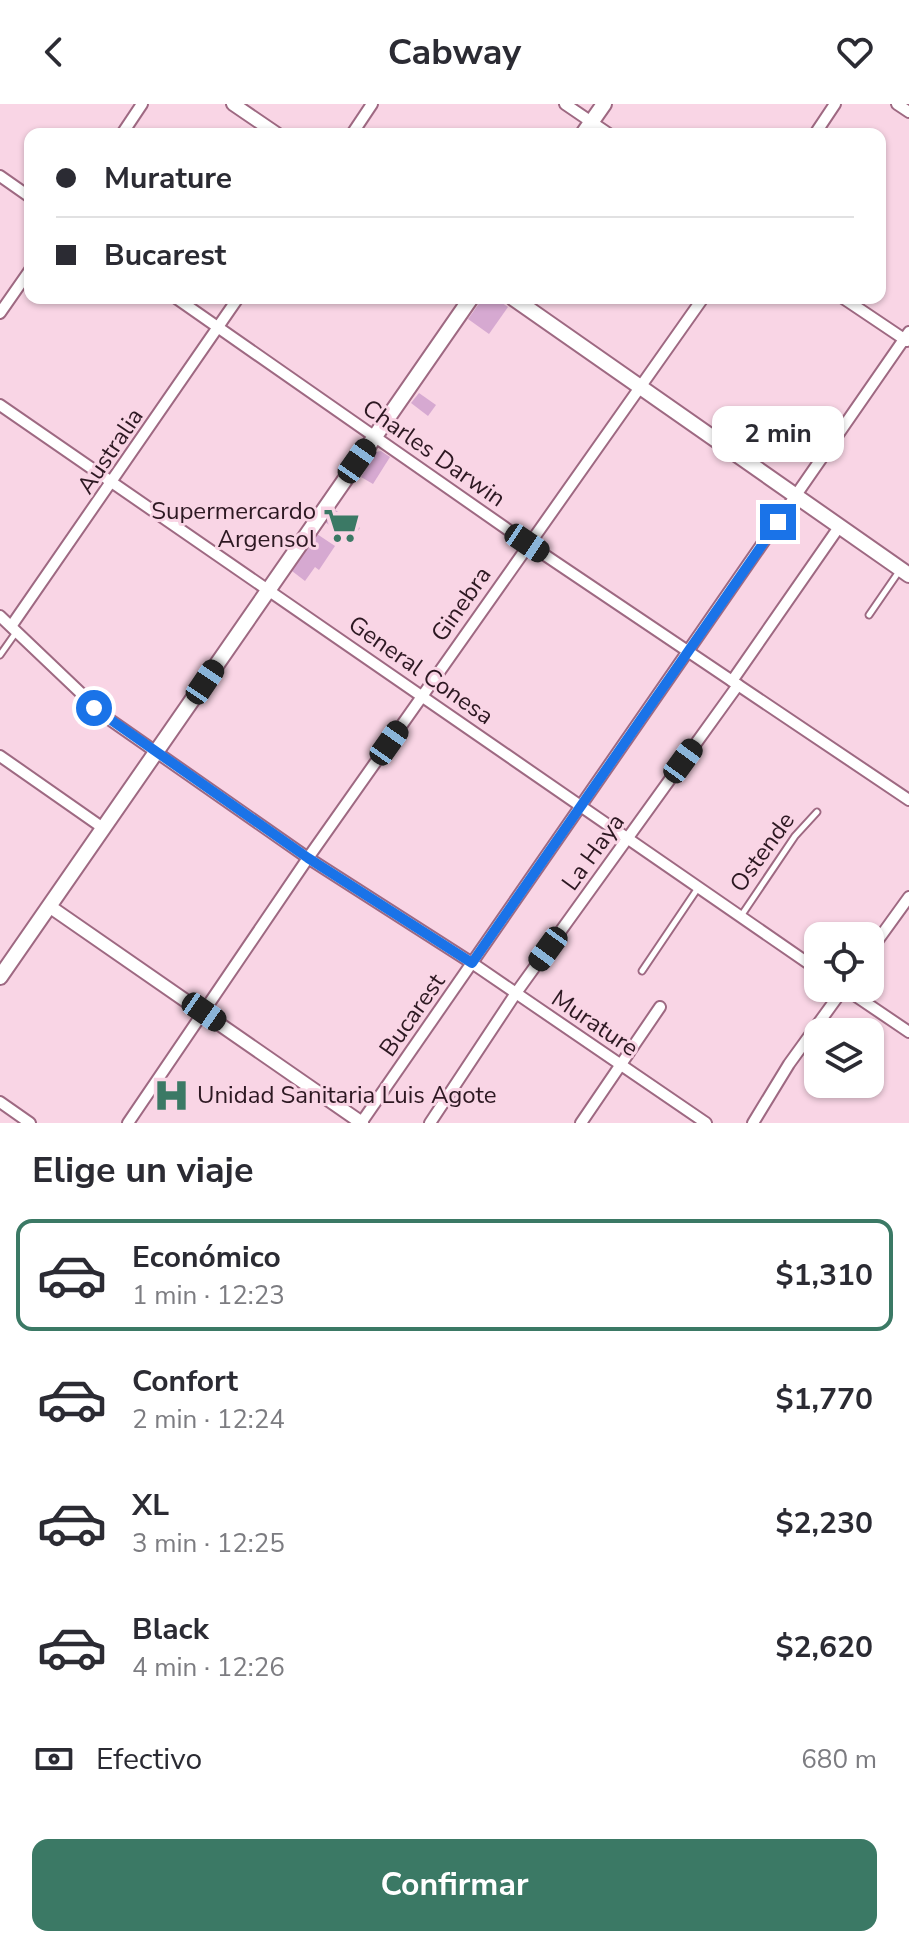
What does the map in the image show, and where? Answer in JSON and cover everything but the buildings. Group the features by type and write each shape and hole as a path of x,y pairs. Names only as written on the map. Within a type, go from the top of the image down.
{"main road":[{"path":"587,128 604,104"},
{"path":"0,977 6,956 49,906 467,304"},
{"path":"522,304 905,572"}],"street":[{"path":"126,128 142,104"},
{"path":"233,104 268,128"},
{"path":"356,128 372,104"},
{"path":"565,104 587,128"},
{"path":"819,128 835,104"},
{"path":"897,104 909,112"},
{"path":"0,176 24,193"},
{"path":"0,313 24,279"},
{"name":"Charles Darwin","path":"185,304 527,543 909,800"},
{"name":"Australia","path":"15,628 234,304"},
{"name":"Ginebra","path":"128,1123 527,543 699,304"},
{"path":"853,304 907,338"},
{"name":"Bucarest","path":"362,1123 686,651 907,338"},
{"name":"General Conesa","path":"0,405 804,960"},
{"name":"La Haya","path":"430,1123 516,993 629,837 839,527"},
{"name":"Murature","path":"0,616 76,693 157,752 308,858 472,963 706,1123"},
{"path":"0,756 103,828"},
{"path":"884,932 909,897"},
{"path":"49,906 362,1123"},
{"path":"753,1123 789,1064 834,1002"},
{"path":"865,1002 909,1032"},
{"path":"581,1123 660,1007"},
{"path":"0,1102 30,1123"}],"lane":[{"path":"869,615 905,572"},
{"path":"0,655 15,628"},
{"name":"Ostende","path":"741,917 795,836 817,812"},
{"path":"642,971 698,887"}],"place":[{"name":"Supermercardo Argensol","path":"342,525"},
{"name":"Unidad Sanitaria Luis Agote","path":"171,1095"}],"route":[{"path":"94,708 308,858 472,963 778,522"}]}
